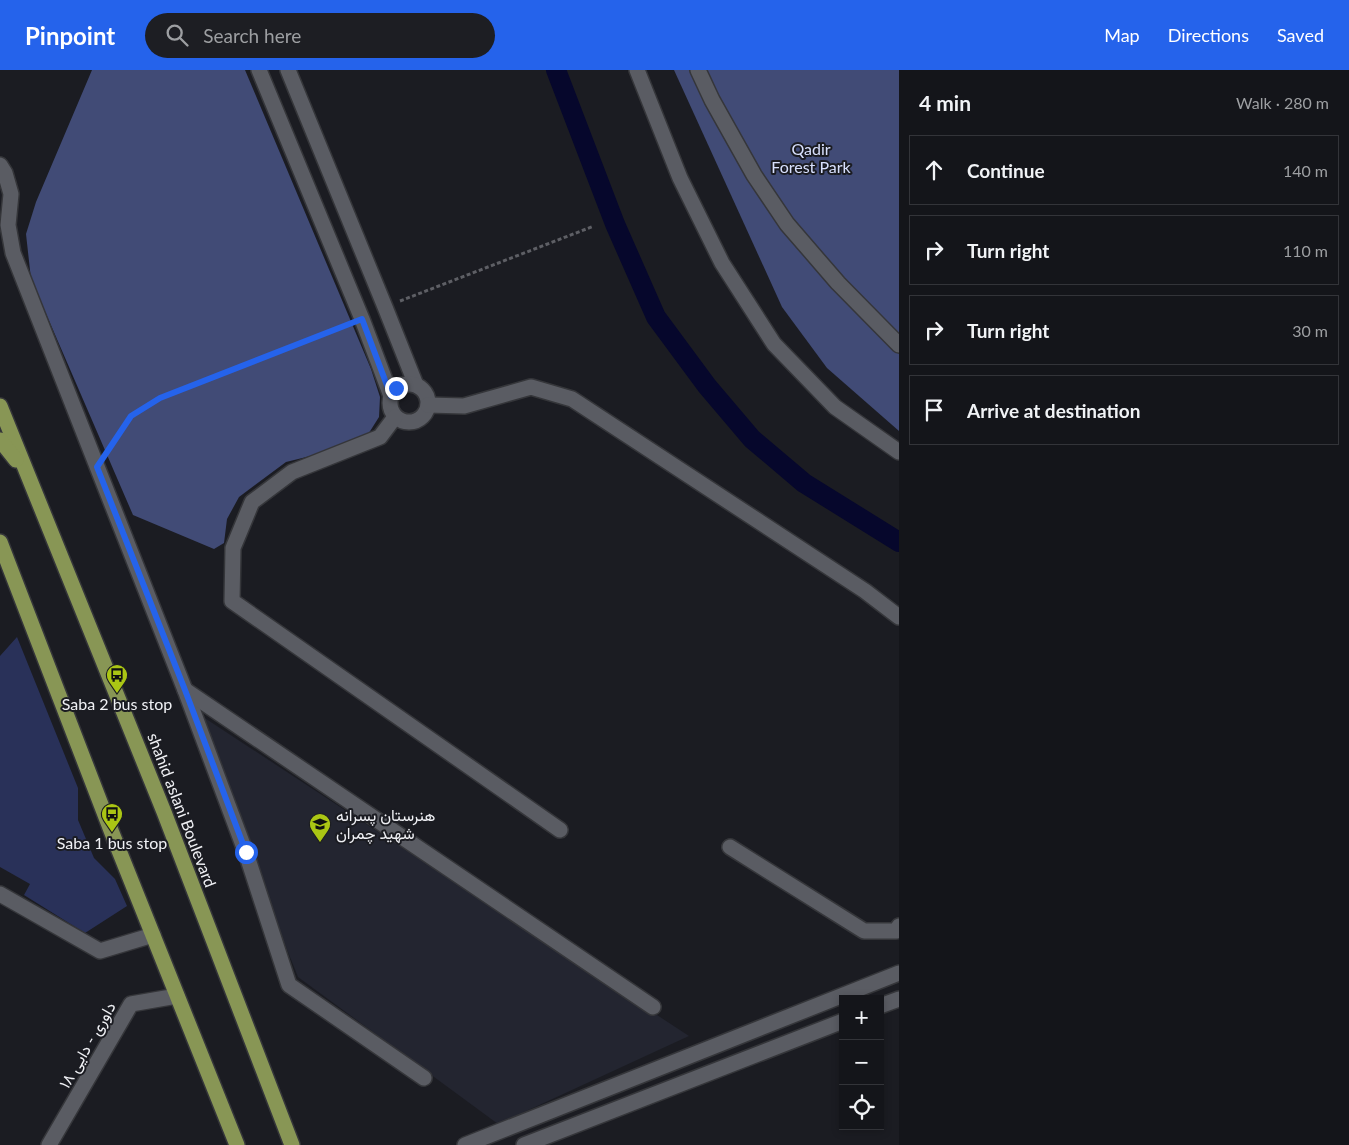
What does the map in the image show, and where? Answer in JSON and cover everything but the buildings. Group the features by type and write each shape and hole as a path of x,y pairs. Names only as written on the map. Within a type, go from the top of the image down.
{"main road":[{"name":"shahid aslani Boulevard","path":"0,406 164,812 292,1145"},
{"path":"0,440 27,473"},
{"path":"0,542 237,1145"}],"street":[{"path":"258,70 362,319 391,396"},
{"path":"637,70 680,178 718,254 774,344 835,407 899,452"},
{"path":"698,70 712,100 754,175 787,224 838,283 899,345"},
{"path":"265,87 289,73 416,385 424,392 428,405 424,415 415,422 401,422 395,418 389,404 391,396 396,388 405,384 416,385"},
{"path":"0,165 5,173 11,194 8,225 13,253 185,690 246,852 289,985 424,1078"},
{"path":"333,253 358,243"},
{"path":"428,405 464,406 531,387 572,399 865,591 899,617"},
{"path":"395,418 380,437 292,472 252,502 232,548 232,600 560,830"},
{"path":"185,690 653,1007"},
{"path":"730,848 864,931 896,931 899,926"},
{"path":"0,894 100,951 153,935"},
{"path":"465,1145 899,973"},
{"name":"داوری - دایی ۱۸","path":"49,1145 131,1004 177,996"},
{"path":"884,1005 899,999"},
{"path":"524,1145 839,1023"}],"path":[{"path":"385,307 594,226"},
{"path":"97,467 131,416 160,398 362,319"}],"shaded area":[{"path":"17,637 78,788 78,820 94,858 115,879 127,906 85,933 24,895 30,884 0,867 0,656"},
{"name":"هنرستان پسرانه شهید چمران","path":"191,709 689,1036 498,1124 298,977"}],"green space":[{"path":"92,70 245,70 371,369 380,397 379,417 367,436 343,448 286,462 239,497 227,519 224,543 214,549 133,515 31,279 26,234 36,202"},
{"name":"Qadir Forest Park","path":"674,70 899,70 899,431 827,368 782,307"}],"waterway":[{"path":"556,70 615,224 656,317 707,386 752,439 804,483 899,542"}],"place":[{"name":"Saba 2 bus stop","path":"117,694"},
{"name":"Saba 1 bus stop","path":"112,833"},
{"name":"هنرستان پسرانه شهید چمران","path":"320,843"}],"route":[{"path":"246,852 185,690 97,467 131,416 160,398 362,319 391,396 396,388"}]}
